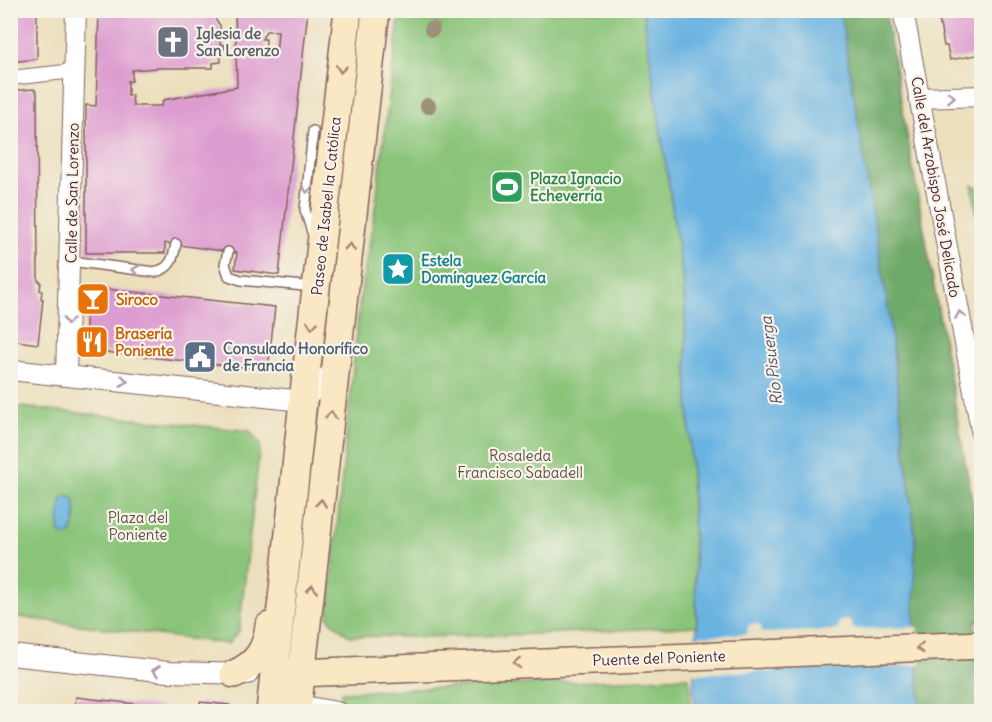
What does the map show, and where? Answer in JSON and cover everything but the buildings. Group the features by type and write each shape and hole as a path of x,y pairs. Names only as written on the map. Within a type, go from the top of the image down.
{"main road":[{"name":"Paseo de Isabel la Católica","path":"278,589 286,474 291,460 298,452 348,10"},
{"name":"Paseo de Isabel la Católica","path":"298,708 376,10"},
{"path":"234,674 253,664 266,644 278,589"},
{"path":"270,711 275,674 278,589"},
{"path":"306,634 323,655 340,670"},
{"name":"Puente del Poniente","path":"302,672 980,645"},
{"path":"275,674 302,672"}],"street":[{"name":"Calle de San Lorenzo","path":"66,376 76,10"},
{"name":"Calle del Arzobispo José Delicado","path":"903,10 981,435"},
{"path":"10,78 75,71"},
{"path":"920,98 981,96"},
{"path":"10,370 303,401 336,368"},
{"path":"10,655 169,672 275,674"},
{"path":"298,708 337,711"}],"lane":[{"path":"313,131 305,210 312,235 320,249"},
{"path":"70,261 154,272 169,266 174,257 176,244"},
{"path":"228,252 225,264 229,276 241,280 316,288"}],"green space":[{"name":"Rosaleda Francisco Sabadell","path":"400,11 643,11 684,287 697,626 566,633 392,637 349,636 328,618 360,299 374,217"},
{"path":"840,11 885,11 981,550 981,624 975,621 976,667 981,666 981,711 921,711 914,623 915,536 888,307"},
{"path":"972,185 981,189 981,237"},
{"name":"Plaza del Poniente","path":"11,406 250,431 260,445 239,631 228,644 11,616"},
{"path":"689,677 692,711 344,711 341,692"}],"water":[{"name":"Río Pisuerga","path":"643,11 840,11 888,307 915,536 914,623 921,711 696,711 693,690 697,626 684,287"},
{"path":"67,496 74,499 76,512 72,532 65,536 59,532 61,500"}],"pier":[{"path":"845,619 851,622 853,629 917,627 920,665 691,674 693,636 747,634 748,626 754,623 761,626 762,633 838,630 839,622"}],"place":[{"name":"Iglesia de San Lorenzo","path":"173,42"},
{"name":"Plaza Ignacio Echeverría","path":"507,187"},
{"name":"Estela Domínguez García","path":"398,269"},
{"name":"Siroco","path":"93,299"},
{"name":"Brasería Poniente","path":"92,342"},
{"name":"Consulado Honorífico de Francia","path":"200,357"}]}
